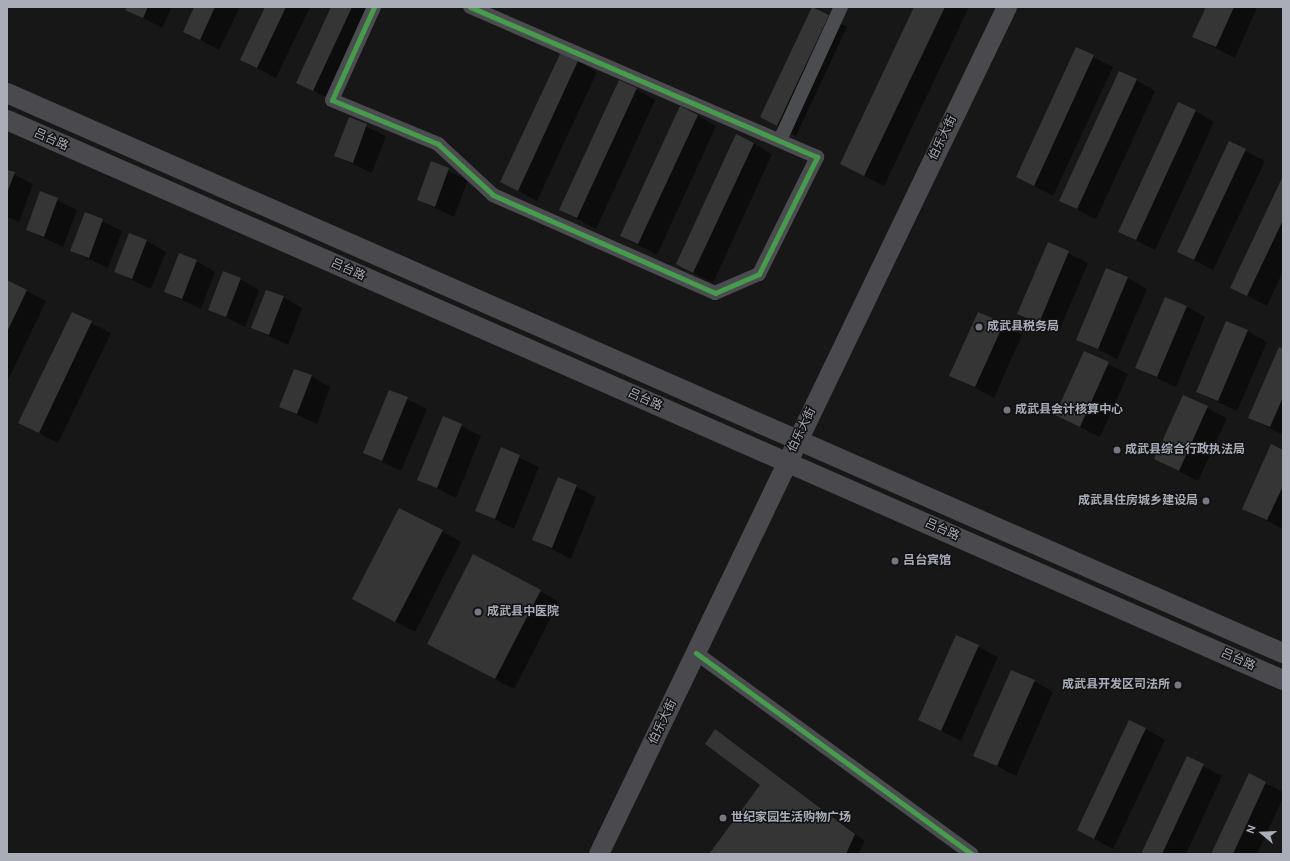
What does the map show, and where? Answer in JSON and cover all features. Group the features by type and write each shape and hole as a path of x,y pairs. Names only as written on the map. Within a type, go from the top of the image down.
{"main road":[{"name":"伯乐大街","path":"599,854 1007,7"},
{"name":"吕台路","path":"7,93 1283,653"},
{"name":"吕台路","path":"7,120 1283,680"}],"street":[{"path":"374,7 332,100 438,144 492,195 715,293 759,274 817,157 470,7"},
{"path":"780,140 841,7"},
{"path":"696,653 972,854"}],"building":[{"path":"127,7 148,7 143,18 125,10"},
{"path":"194,7 215,7 200,40 183,32"},
{"path":"265,7 286,7 257,68 240,60"},
{"path":"331,7 352,7 313,91 296,83"},
{"path":"812,7 829,15 777,126 760,117"},
{"path":"914,7 945,7 864,176 840,164"},
{"path":"1206,7 1234,7 1216,47 1192,37"},
{"path":"1076,47 1094,55 1034,186 1016,177"},
{"path":"561,52 578,61 518,191 500,182"},
{"path":"1119,71 1137,79 1077,209 1059,201"},
{"path":"619,80 637,88 577,218 559,210"},
{"path":"1178,102 1196,110 1136,240 1118,232"},
{"path":"680,106 698,115 638,244 620,236"},
{"path":"349,117 367,124 353,163 334,156"},
{"path":"736,134 754,143 693,273 676,264"},
{"path":"1229,141 1246,149 1194,260 1177,252"},
{"path":"431,161 449,168 435,207 417,200"},
{"path":"7,170 15,172 7,193"},
{"path":"1283,176 1283,220 1247,296 1230,288"},
{"path":"40,191 58,198 44,237 26,230"},
{"path":"85,212 103,219 89,258 70,251"},
{"path":"129,233 147,240 132,279 114,272"},
{"path":"1048,242 1069,251 1039,323 1017,314"},
{"path":"179,253 197,260 182,299 164,292"},
{"path":"1106,268 1128,277 1098,349 1076,340"},
{"path":"223,271 241,278 226,317 208,310"},
{"path":"7,280 27,290 7,332"},
{"path":"266,290 284,296 269,335 251,328"},
{"path":"1165,297 1187,306 1157,377 1135,368"},
{"path":"72,312 92,321 39,433 18,423"},
{"path":"978,312 1004,323 975,387 949,376"},
{"path":"1226,321 1248,330 1218,401 1196,392"},
{"path":"1279,347 1283,349 1283,397 1270,427 1248,418"},
{"path":"1084,351 1109,362 1080,427 1055,415"},
{"path":"294,369 312,375 297,414 279,407"},
{"path":"389,390 408,397 382,461 363,453"},
{"path":"1183,395 1208,406 1179,471 1154,459"},
{"path":"443,416 462,424 437,488 417,480"},
{"path":"1271,444 1283,450 1283,486 1267,520 1242,509"},
{"path":"501,447 520,455 495,519 475,511"},
{"path":"558,477 577,485 552,548 532,540"},
{"path":"399,508 443,530 395,622 352,599"},
{"path":"473,554 541,590 495,679 427,644"},
{"path":"956,635 979,645 941,731 918,720"},
{"path":"1011,670 1035,680 997,766 973,756"},
{"path":"1129,720 1146,728 1094,839 1077,830"},
{"path":"715,729 855,834 846,854 709,854 760,785 705,744"},
{"path":"1187,756 1204,764 1162,854 1141,854"},
{"path":"1249,773 1266,782 1233,854 1211,854"}],"cycle path":[{"path":"374,7 332,100 438,144 493,195 715,293 759,274 817,157 470,7"},
{"path":"696,653 972,854"}],"place":[{"name":"成武县税务局","path":"979,327"},
{"name":"成武县会计核算中心","path":"1007,410"},
{"name":"成武县综合行政执法局","path":"1117,450"},
{"name":"成武县住房城乡建设局","path":"1206,501"},
{"name":"吕台宾馆","path":"895,561"},
{"name":"成武县中医院","path":"478,612"},
{"name":"成武县开发区司法所","path":"1178,685"},
{"name":"世纪家园生活购物广场","path":"723,818"}]}
